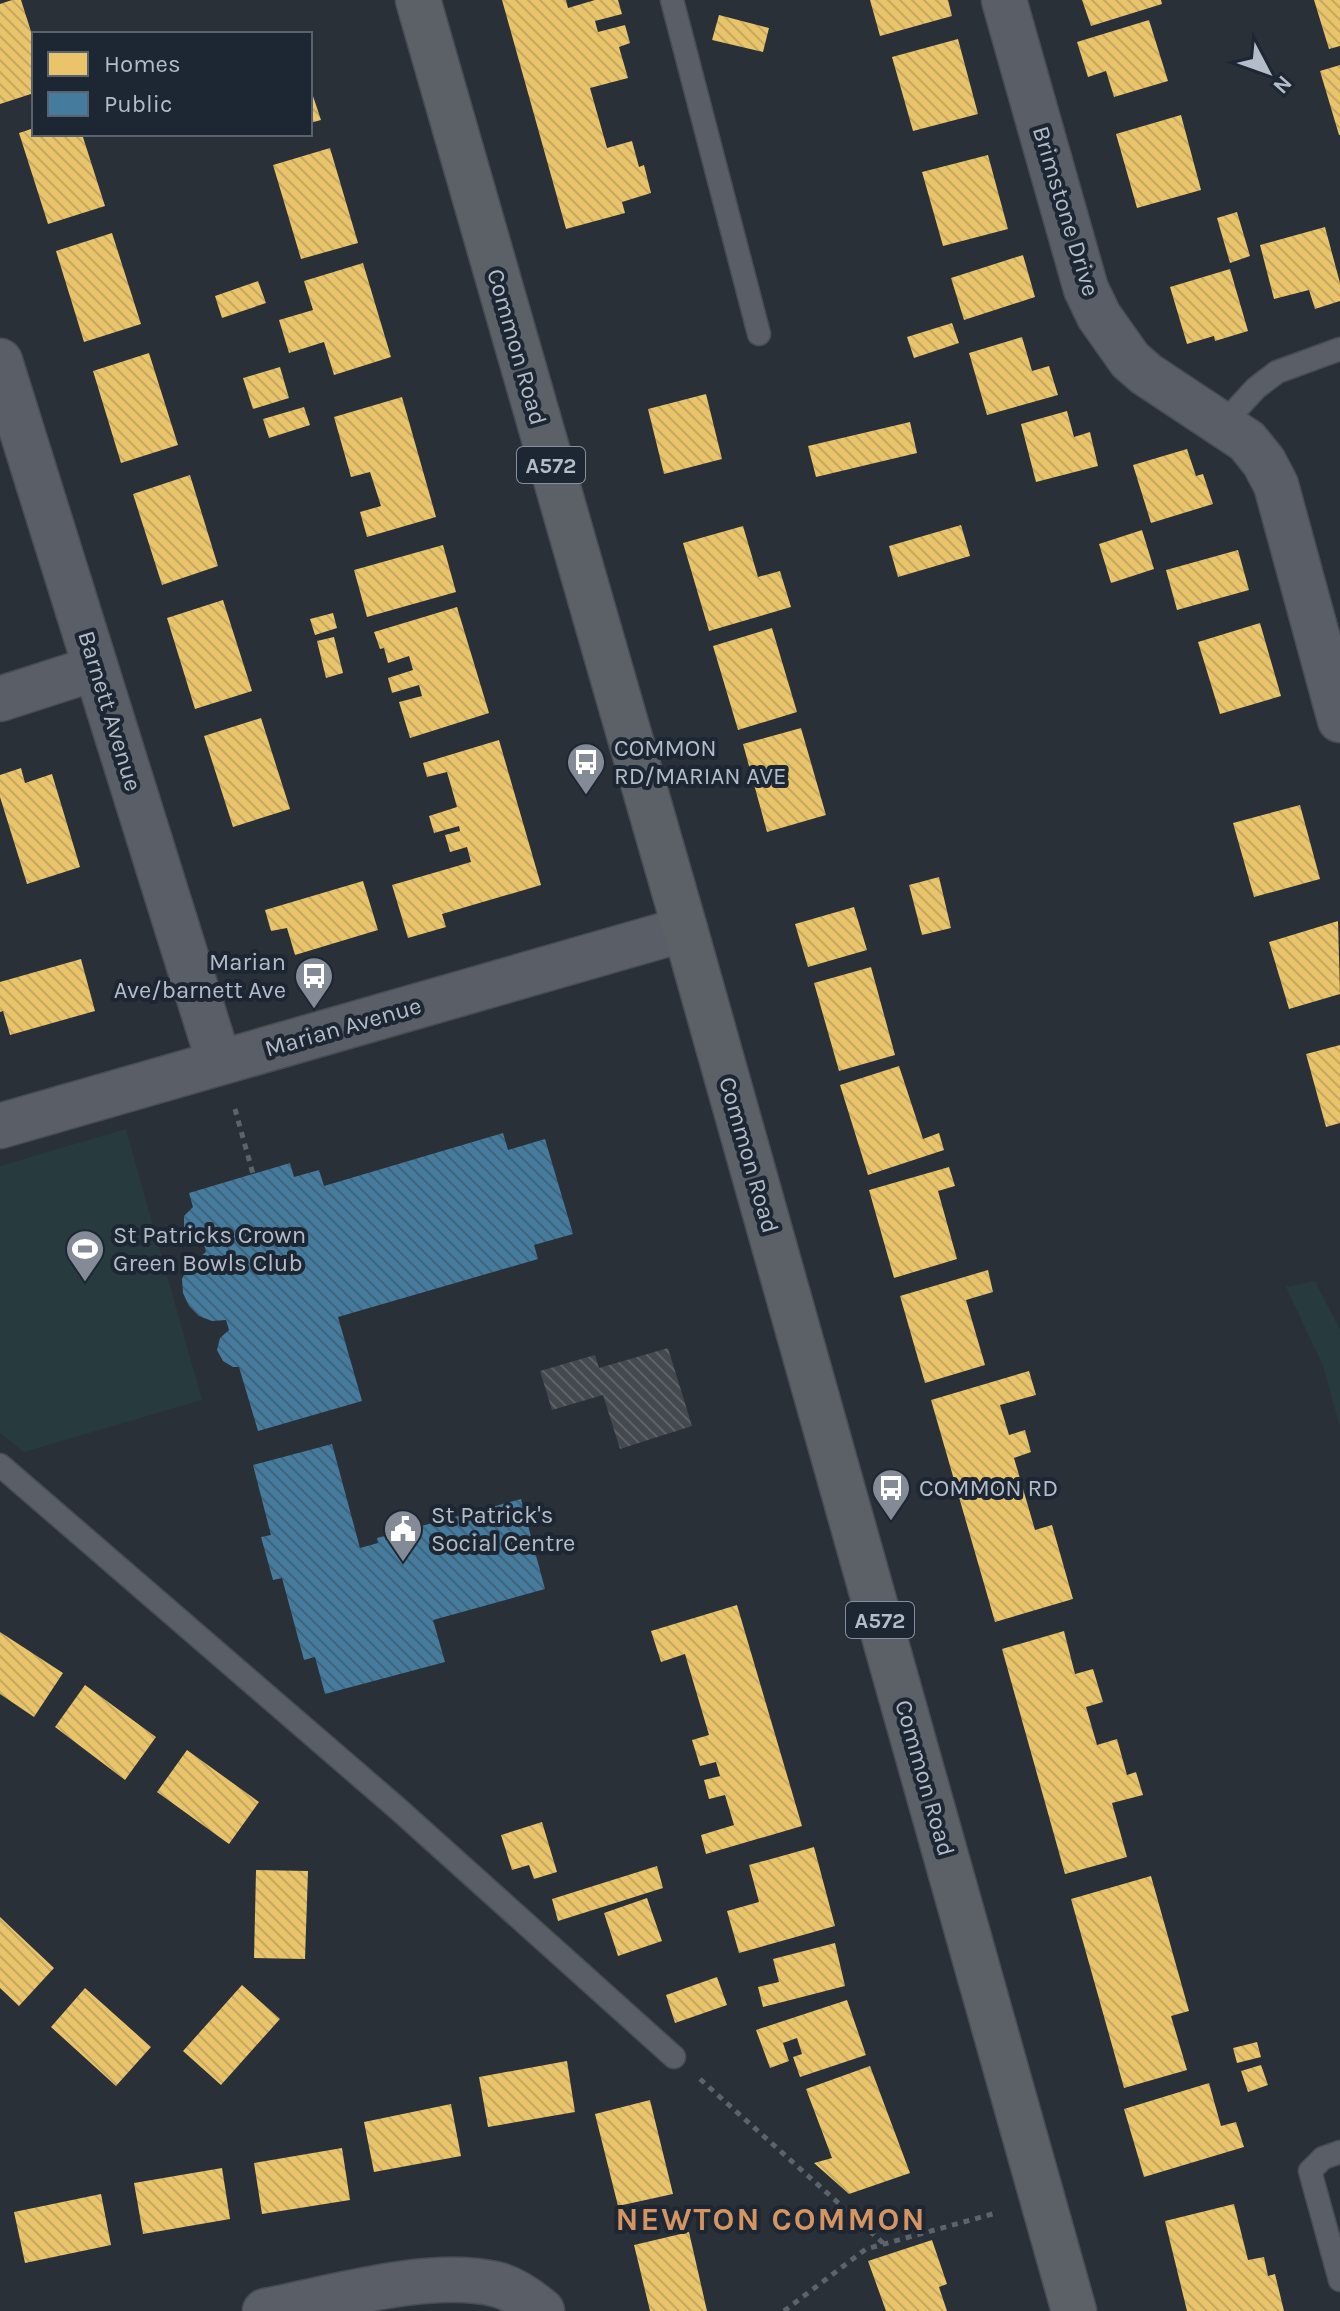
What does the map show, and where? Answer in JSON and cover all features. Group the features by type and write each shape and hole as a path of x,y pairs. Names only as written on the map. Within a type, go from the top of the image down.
{"main road":[{"name":"Common Road","path":"418,0 685,929 1074,2311"}],"street":[{"name":"Brimstone Drive","path":"1004,0 1086,289 1115,341 1138,367 1247,441 1264,462 1276,485 1340,720"},
{"name":"Barnett Avenue","path":"0,361 226,1080"},
{"path":"0,699 96,668"},
{"name":"Marian Avenue","path":"0,1126 226,1080 685,929"},
{"path":"265,2311 408,2283 459,2280 497,2284 527,2298 542,2311"}],"lane":[{"path":"672,0 759,334"},
{"path":"1223,424 1256,388 1277,372 1340,349"},
{"path":"0,1465 397,1808 674,2057"},
{"path":"1340,2152 1323,2158 1310,2171 1340,2280"}],"path":[{"path":"226,1080 253,1174"},
{"path":"674,2057 884,2244"},
{"path":"784,2311 866,2249 1043,2200"}],"green space":[{"name":"St Patricks Crown Green Bowls Club","path":"126,1129 202,1400 24,1452 0,1433 0,1166"},
{"path":"1315,1281 1340,1330 1340,1427 1323,1366 1286,1287"}],"building: Homes":[{"path":"21,0 32,35 32,94 0,104 0,4"},
{"path":"502,0 566,0 568,8 595,0 618,0 622,14 595,21 598,32 625,25 630,43 619,47 628,78 590,88 607,148 632,141 639,167 644,165 651,193 622,202 625,213 566,229"},
{"path":"870,0 948,0 952,16 880,36"},
{"path":"1082,0 1161,0 1162,4 1091,26"},
{"path":"1314,0 1340,0 1340,46 1329,49"},
{"path":"719,15 769,28 763,52 712,40"},
{"path":"1149,20 1168,81 1114,97 1106,71 1088,77 1077,42"},
{"path":"958,39 978,114 913,131 892,57"},
{"path":"1340,65 1340,135 1339,135 1320,71"},
{"path":"312,93 321,120 312,122"},
{"path":"1181,115 1201,190 1137,208 1116,134"},
{"path":"32,129 32,136 83,136 105,206 48,224 19,133"},
{"path":"330,148 358,243 301,259 273,165"},
{"path":"988,155 1008,229 943,246 922,172"},
{"path":"1237,212 1250,256 1230,263 1217,218"},
{"path":"1325,227 1340,283 1340,301 1315,309 1309,290 1274,299 1260,245"},
{"path":"112,233 141,324 84,342 56,251"},
{"path":"1023,255 1035,297 964,320 951,278"},
{"path":"363,263 391,357 334,375 324,342 289,353 279,320 313,310 304,281"},
{"path":"1230,269 1248,331 1215,341 1214,336 1187,344 1170,287"},
{"path":"258,281 266,303 222,318 215,296"},
{"path":"952,323 959,343 914,358 907,337"},
{"path":"1022,337 1032,371 1049,366 1058,395 987,415 969,353"},
{"path":"149,353 178,445 121,463 93,371"},
{"path":"280,367 289,398 253,409 243,378"},
{"path":"706,394 722,459 664,474 648,409"},
{"path":"402,397 436,517 367,537 360,512 381,506 370,472 351,477 334,417"},
{"path":"304,407 310,425 269,438 263,419"},
{"path":"1067,411 1074,437 1090,432 1098,466 1036,482 1021,424"},
{"path":"910,422 917,453 816,477 808,446"},
{"path":"1187,449 1196,476 1203,474 1213,504 1151,523 1133,465"},
{"path":"190,475 218,566 162,585 133,494"},
{"path":"961,525 970,556 898,577 889,546"},
{"path":"743,526 758,577 780,571 791,607 709,631 683,543"},
{"path":"1142,530 1154,569 1111,583 1099,544"},
{"path":"443,545 456,592 367,617 354,570"},
{"path":"1238,550 1249,590 1177,610 1166,570"},
{"path":"223,600 252,691 195,709 167,618"},
{"path":"457,607 489,713 410,738 399,702 422,696 419,685 392,693 388,678 413,670 409,656 388,663 384,648 380,649 374,632"},
{"path":"333,613 337,628 315,635 310,619"},
{"path":"1260,623 1281,696 1220,714 1198,642"},
{"path":"772,628 797,712 738,730 713,646"},
{"path":"334,637 343,673 326,678 317,641"},
{"path":"261,718 290,809 233,827 204,736"},
{"path":"801,728 826,815 767,832 743,744"},
{"path":"499,740 541,885 442,914 446,927 408,938 392,885 471,862 467,847 450,852 445,835 460,831 459,826 434,833 429,816 457,807 447,772 427,777 423,763"},
{"path":"21,768 25,783 52,774 80,867 27,884 0,797 0,775"},
{"path":"1300,805 1320,879 1254,897 1233,823"},
{"path":"939,877 951,928 922,935 909,885"},
{"path":"363,881 378,930 295,955 287,928 271,931 265,910"},
{"path":"854,907 867,950 808,967 795,924"},
{"path":"1338,921 1340,994 1289,1009 1269,942"},
{"path":"81,959 95,1011 10,1035 3,1011 0,1012 0,982"},
{"path":"871,967 895,1055 839,1071 814,983"},
{"path":"1340,1045 1340,1123 1326,1127 1306,1054"},
{"path":"899,1066 923,1139 939,1133 944,1150 868,1175 840,1085"},
{"path":"949,1167 955,1186 938,1191 957,1259 894,1278 869,1190"},
{"path":"988,1270 993,1292 966,1300 985,1365 925,1383 900,1296"},
{"path":"1029,1371 1036,1395 1000,1405 1009,1435 1025,1430 1031,1452 1014,1458 1035,1530 1052,1525 1073,1599 995,1622 931,1400"},
{"path":"737,1605 802,1826 706,1854 701,1835 734,1825 725,1795 709,1799 704,1780 720,1776 716,1762 700,1766 692,1740 709,1735 685,1654 661,1662 651,1631"},
{"path":"1064,1631 1075,1674 1093,1669 1103,1702 1086,1707 1097,1745 1117,1739 1127,1775 1136,1772 1143,1795 1112,1803 1127,1857 1065,1874 1002,1649"},
{"path":"0,1632 63,1673 34,1717 0,1694"},
{"path":"85,1685 156,1737 125,1780 55,1727"},
{"path":"187,1750 259,1802 229,1844 157,1792"},
{"path":"542,1822 557,1872 534,1879 529,1865 512,1870 501,1835"},
{"path":"814,1847 835,1926 739,1953 727,1911 759,1902 749,1865"},
{"path":"657,1866 663,1888 558,1921 552,1899"},
{"path":"256,1870 308,1871 305,1959 254,1958"},
{"path":"1151,1876 1189,2011 1171,2016 1187,2070 1124,2088 1071,1899"},
{"path":"647,1898 662,1941 618,1956 604,1913"},
{"path":"0,1917 54,1968 19,2006 0,1988"},
{"path":"835,1943 845,1986 763,2007 758,1987 779,1982 773,1959"},
{"path":"717,1977 727,2005 675,2023 666,1995"},
{"path":"242,1985 280,2019 221,2085 183,2051"},
{"path":"85,1988 151,2047 116,2086 51,2027"},
{"path":"847,2000 866,2055 800,2077 793,2057 802,2054 797,2038 783,2043 789,2061 770,2068 756,2030"},
{"path":"1257,2042 1261,2057 1237,2063 1233,2048"},
{"path":"567,2061 575,2112 488,2127 479,2077"},
{"path":"1261,2065 1268,2085 1248,2092 1241,2071"},
{"path":"870,2066 910,2173 849,2194 814,2163 832,2158 806,2089"},
{"path":"1209,2083 1221,2126 1236,2122 1244,2147 1144,2177 1124,2109"},
{"path":"650,2100 673,2194 618,2206 595,2114"},
{"path":"451,2104 461,2156 374,2172 364,2122"},
{"path":"342,2148 350,2200 262,2214 254,2163"},
{"path":"222,2168 230,2219 143,2234 134,2183"},
{"path":"101,2194 111,2245 25,2263 14,2212"},
{"path":"1234,2204 1248,2260 1264,2257 1268,2276 1275,2274 1284,2311 1187,2311 1165,2221"},
{"path":"689,2232 707,2311 650,2311 634,2245"},
{"path":"932,2240 947,2284 939,2287 947,2311 886,2311 868,2261"}],"building: Public":[{"path":"503,1133 508,1150 545,1139 573,1234 534,1245 538,1259 338,1317 362,1401 258,1431 239,1367 223,1361 217,1350 220,1338 229,1330 226,1320 212,1321 199,1316 189,1306 183,1293 182,1279 188,1266 206,1252 204,1244 192,1241 184,1233 184,1216 193,1207 189,1193 290,1163 294,1177 319,1170 324,1186"},
{"name":"St Patrick's Social Centre","path":"332,1444 360,1548 378,1543 377,1538 521,1499 545,1589 433,1620 445,1662 325,1694 315,1657 304,1660 282,1578 273,1580 261,1537 271,1535 253,1465"}],"building: Other":[{"path":"668,1348 692,1426 620,1449 603,1395 552,1410 540,1371 595,1355 599,1368"}],"place":[{"name":"COMMON RD/MARIAN AVE","path":"586,796"},
{"name":"Marian Ave/barnett Ave","path":"314,1010"},
{"name":"St Patricks Crown Green Bowls Club","path":"85,1283"},
{"name":"COMMON RD","path":"891,1522"},
{"name":"St Patrick's Social Centre","path":"403,1563"}],"district":[{"name":"NEWTON COMMON","path":"771,2219"}]}
